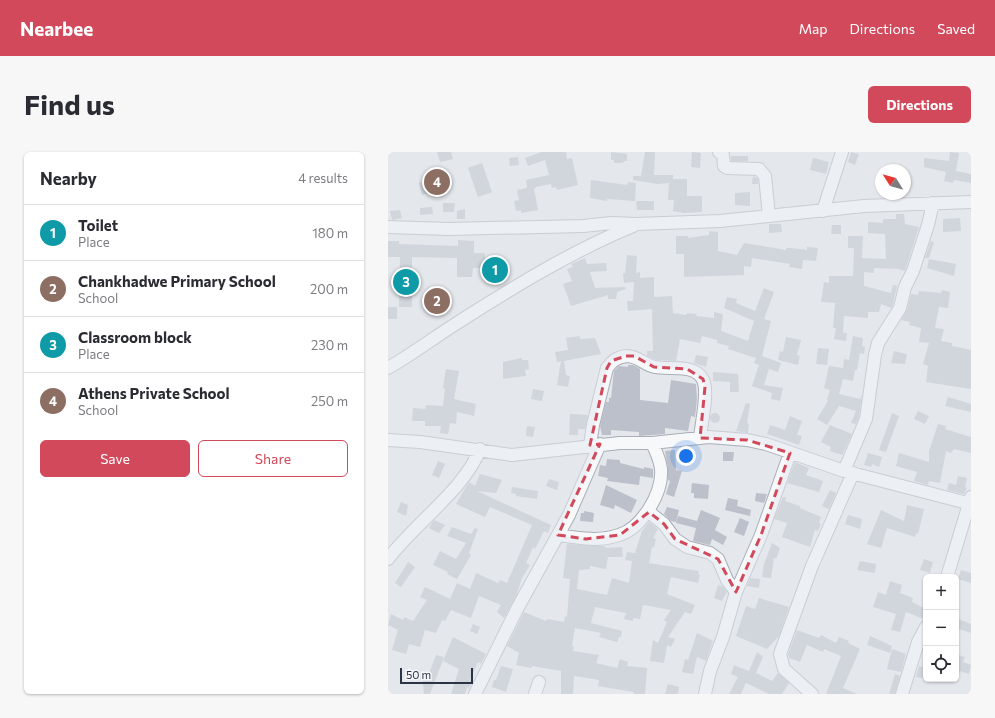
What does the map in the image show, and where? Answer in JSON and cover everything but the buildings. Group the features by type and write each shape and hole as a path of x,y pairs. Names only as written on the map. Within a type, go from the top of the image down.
{"street":[{"path":"719,152 723,155 724,166 727,168 759,169 763,172 765,176 769,216"},
{"path":"823,211 842,152"},
{"path":"388,227 448,229 583,226 612,222 636,224 720,221 864,206 971,202"},
{"path":"812,694 784,669 780,654 812,566 849,472 866,419 874,355 878,343 900,308 905,286 913,271 928,226 933,203"},
{"path":"388,368 483,306 541,272 582,249 636,224"},
{"path":"475,694 517,609 558,535 585,481 595,444 593,425 607,368 611,362 626,356 634,356 654,367 687,369 696,373 703,379 705,387 700,438"},
{"path":"388,440 420,442 512,454 544,452 595,444 652,443 700,438 748,440 766,444 849,472 970,501 948,574"},
{"path":"558,535 586,539 620,535 649,512 657,492 661,470 659,457 652,443"},
{"path":"388,559 399,544 461,480 475,463 480,449"},
{"path":"705,694 710,671 723,637 736,592 761,535 790,453"},
{"path":"649,512 664,524 675,539 687,547 710,553 718,559 727,580 736,592"},
{"path":"902,694 918,642 923,633"},
{"path":"535,694 539,682"}],"highlighted area":[{"path":"626,356 634,356 654,367 687,369 703,379 705,387 700,438 747,440 790,453 761,535 736,592 718,559 675,539 664,524 649,512 620,535 586,539 558,535 600,444 590,445 607,368 611,361"}],"place":[{"name":"Athens Private School","path":"437,182"},
{"name":"Toilet","path":"495,270"},
{"name":"Classroom block","path":"406,282"},
{"name":"Chankhadwe Primary School","path":"437,301"}]}
